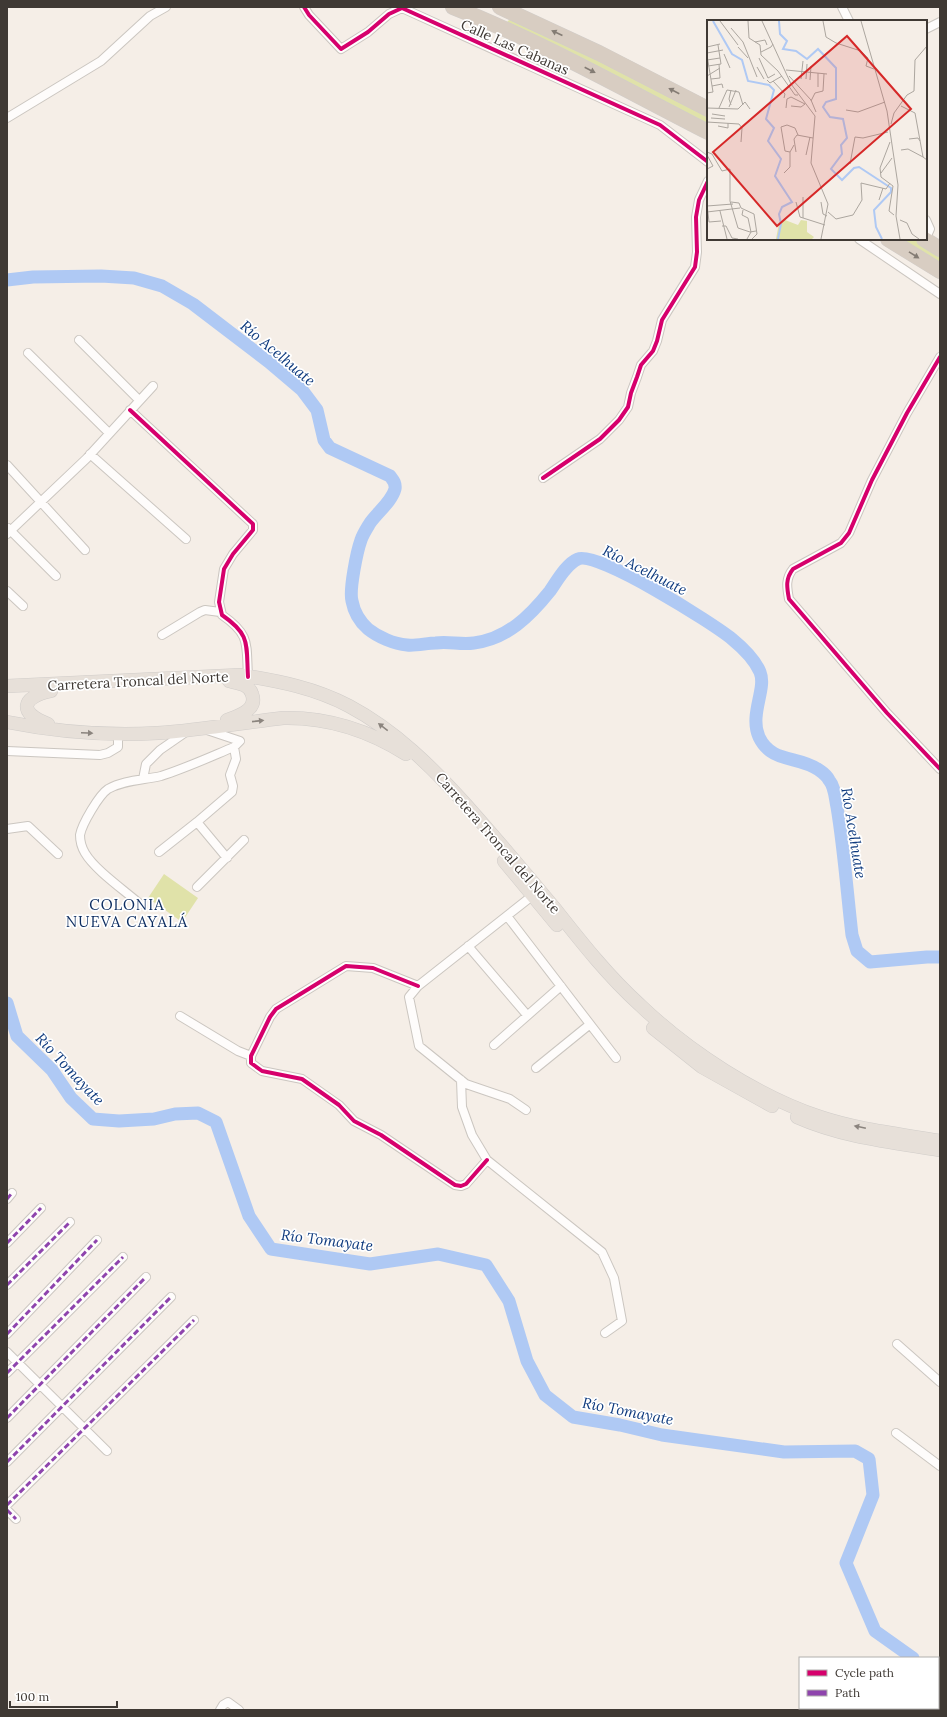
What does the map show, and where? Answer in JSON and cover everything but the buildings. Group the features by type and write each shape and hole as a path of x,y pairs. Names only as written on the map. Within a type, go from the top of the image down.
{"highway":[{"path":"453,7 604,77 707,131"},
{"path":"479,18 488,16 493,10 492,7"},
{"path":"505,30 501,24 500,18 505,13 505,9 600,53 707,108"},
{"path":"890,240 940,272"},
{"path":"926,240 940,249"}],"main road":[{"name":"Carretera Troncal del Norte","path":"7,686 82,684 208,676 248,676 298,686 342,703 378,723 407,745 438,773 497,839 578,938 635,1000 670,1032 707,1060 772,1096 821,1118 868,1129 940,1141"},
{"path":"208,676 244,685 251,690 253,697 252,704 246,712 208,727"},
{"path":"68,732 35,719 28,710 28,703 38,694 82,684"},
{"name":"Carretera Troncal del Norte","path":"7,722 68,732 118,734 188,730 282,718 309,719 350,727 395,747 426,771 481,833 532,896 634,1011 667,1041 702,1067 765,1103 815,1125 852,1136 940,1150"}],"street":[{"path":"7,118 101,62 150,16 166,7"},
{"name":"Calle Las Cabanas","path":"304,7 309,15 341,49 368,32 389,14 402,8 660,125 707,161"},
{"path":"842,7 848,20"},
{"path":"927,28 940,22"},
{"path":"543,478 600,439 619,420 626,410 630,393 641,365 653,351 657,341 662,320 695,267 697,252 696,217 699,200 707,183"},
{"path":"927,222 930,228 927,235"},
{"path":"860,240 940,294"},
{"path":"79,340 139,400"},
{"path":"28,353 109,433"},
{"path":"940,357 907,413 872,480 849,533 841,542 793,569 788,575 787,585 789,599 887,713 940,769"},
{"path":"56,576 8,531 42,502 90,454 152,386"},
{"path":"130,410 253,524 253,530 233,554 224,569 219,602 220,612"},
{"path":"90,454 186,539"},
{"path":"7,465 85,550"},
{"path":"7,591 23,606"},
{"path":"162,635 205,610 220,612 241,630 246,641 248,676"},
{"path":"140,904 93,863 85,853 80,837 82,831 104,792 110,788 160,776 186,767 234,746 240,741 208,727"},
{"path":"143,779 146,764 160,750 188,730"},
{"path":"150,733 161,740 162,745 160,750"},
{"path":"7,751 100,755 108,753 118,747 118,734"},
{"path":"159,852 232,792 233,786 230,775 236,759 234,746"},
{"path":"197,822 227,858"},
{"path":"7,829 28,826 58,854"},
{"path":"197,887 244,840"},
{"path":"526,1110 510,1100 466,1084 419,1046 409,997 418,986 532,896"},
{"path":"507,916 589,1025 616,1058"},
{"path":"468,946 527,1015"},
{"path":"418,986 373,968 346,966 276,1009 270,1017 251,1056 252,1062 262,1071 302,1079 339,1105 354,1121 381,1135 455,1186 466,1184 487,1160"},
{"path":"494,1045 561,986"},
{"path":"180,1016 251,1056"},
{"path":"536,1068 589,1025"},
{"path":"461,1080 462,1107 472,1135 487,1160 602,1252 614,1278 622,1320 605,1332"},
{"path":"7,1242 41,1208"},
{"path":"7,1285 70,1222"},
{"path":"7,1334 97,1240"},
{"path":"7,1373 122,1257"},
{"path":"7,1418 146,1276"},
{"path":"7,1462 171,1297"},
{"path":"7,1505 194,1320"},
{"path":"898,1344 940,1382"},
{"path":"7,1352 107,1451"},
{"path":"896,1433 940,1466"},
{"path":"7,1510 16,1519"},
{"path":"220,1710 223,1705 228,1702 239,1710"}],"green space":[{"path":"512,17 707,114 707,126 506,23"},
{"path":"897,240 916,240 940,256 940,267"},
{"path":"164,874 198,898 182,922 148,898"}],"waterway":[{"name":"Río Acelhuate","path":"7,280 33,277 101,276 134,278 162,286 193,304 269,362 302,390 317,410 324,440 330,448 390,476 395,483 395,489 391,498 365,531 359,545 352,580 351,596 357,616 368,629 381,637 392,642 410,645 474,643 497,637 517,625 526,617 550,591 566,569 578,559 589,559 630,576 721,631 736,642 748,654 755,662 760,672 762,679 756,728 764,746 778,755 811,765 823,773 831,783 835,796 842,839 852,935 857,951 870,962 940,957"},
{"name":"Río Tomayate","path":"7,1003 17,1036 52,1070 71,1098 93,1119 119,1121 154,1119 175,1114 198,1113 216,1122 249,1216 271,1249 370,1264 438,1254 486,1265 509,1301 527,1361 545,1395 573,1417 620,1425 662,1435 784,1452 855,1451 869,1459 873,1495 846,1563 875,1631 912,1657"}],"marked path":[{"path":"7,1199 12,1193"},
{"path":"7,1243 41,1208"},
{"path":"7,1285 70,1222"},
{"path":"7,1334 97,1240"},
{"path":"7,1373 123,1257"},
{"path":"7,1418 146,1277"},
{"path":"7,1462 171,1297"},
{"path":"7,1505 194,1320"},
{"path":"7,1510 16,1519"}],"cycle path":[{"path":"304,7 309,15 341,49 368,32 389,14 402,8 660,125 707,161"},
{"path":"543,478 600,439 619,420 628,407 631,393 641,365 653,351 662,320 695,267 697,252 696,217 699,200 707,183"},
{"path":"940,357 907,413 872,480 849,533 841,543 793,569 790,573 787,584 789,599 887,713 940,769"},
{"path":"130,410 253,524 253,530 233,554 224,569 219,602 222,615 238,628 245,641 247,648 248,677"},
{"path":"418,986 373,968 346,966 276,1009 270,1017 251,1056 251,1063 262,1071 302,1079 339,1105 354,1121 381,1135 455,1185 461,1186 466,1184 487,1160"}],"district":[{"name":"COLONIA NUEVA CAYALÁ","path":"127,912"}]}
